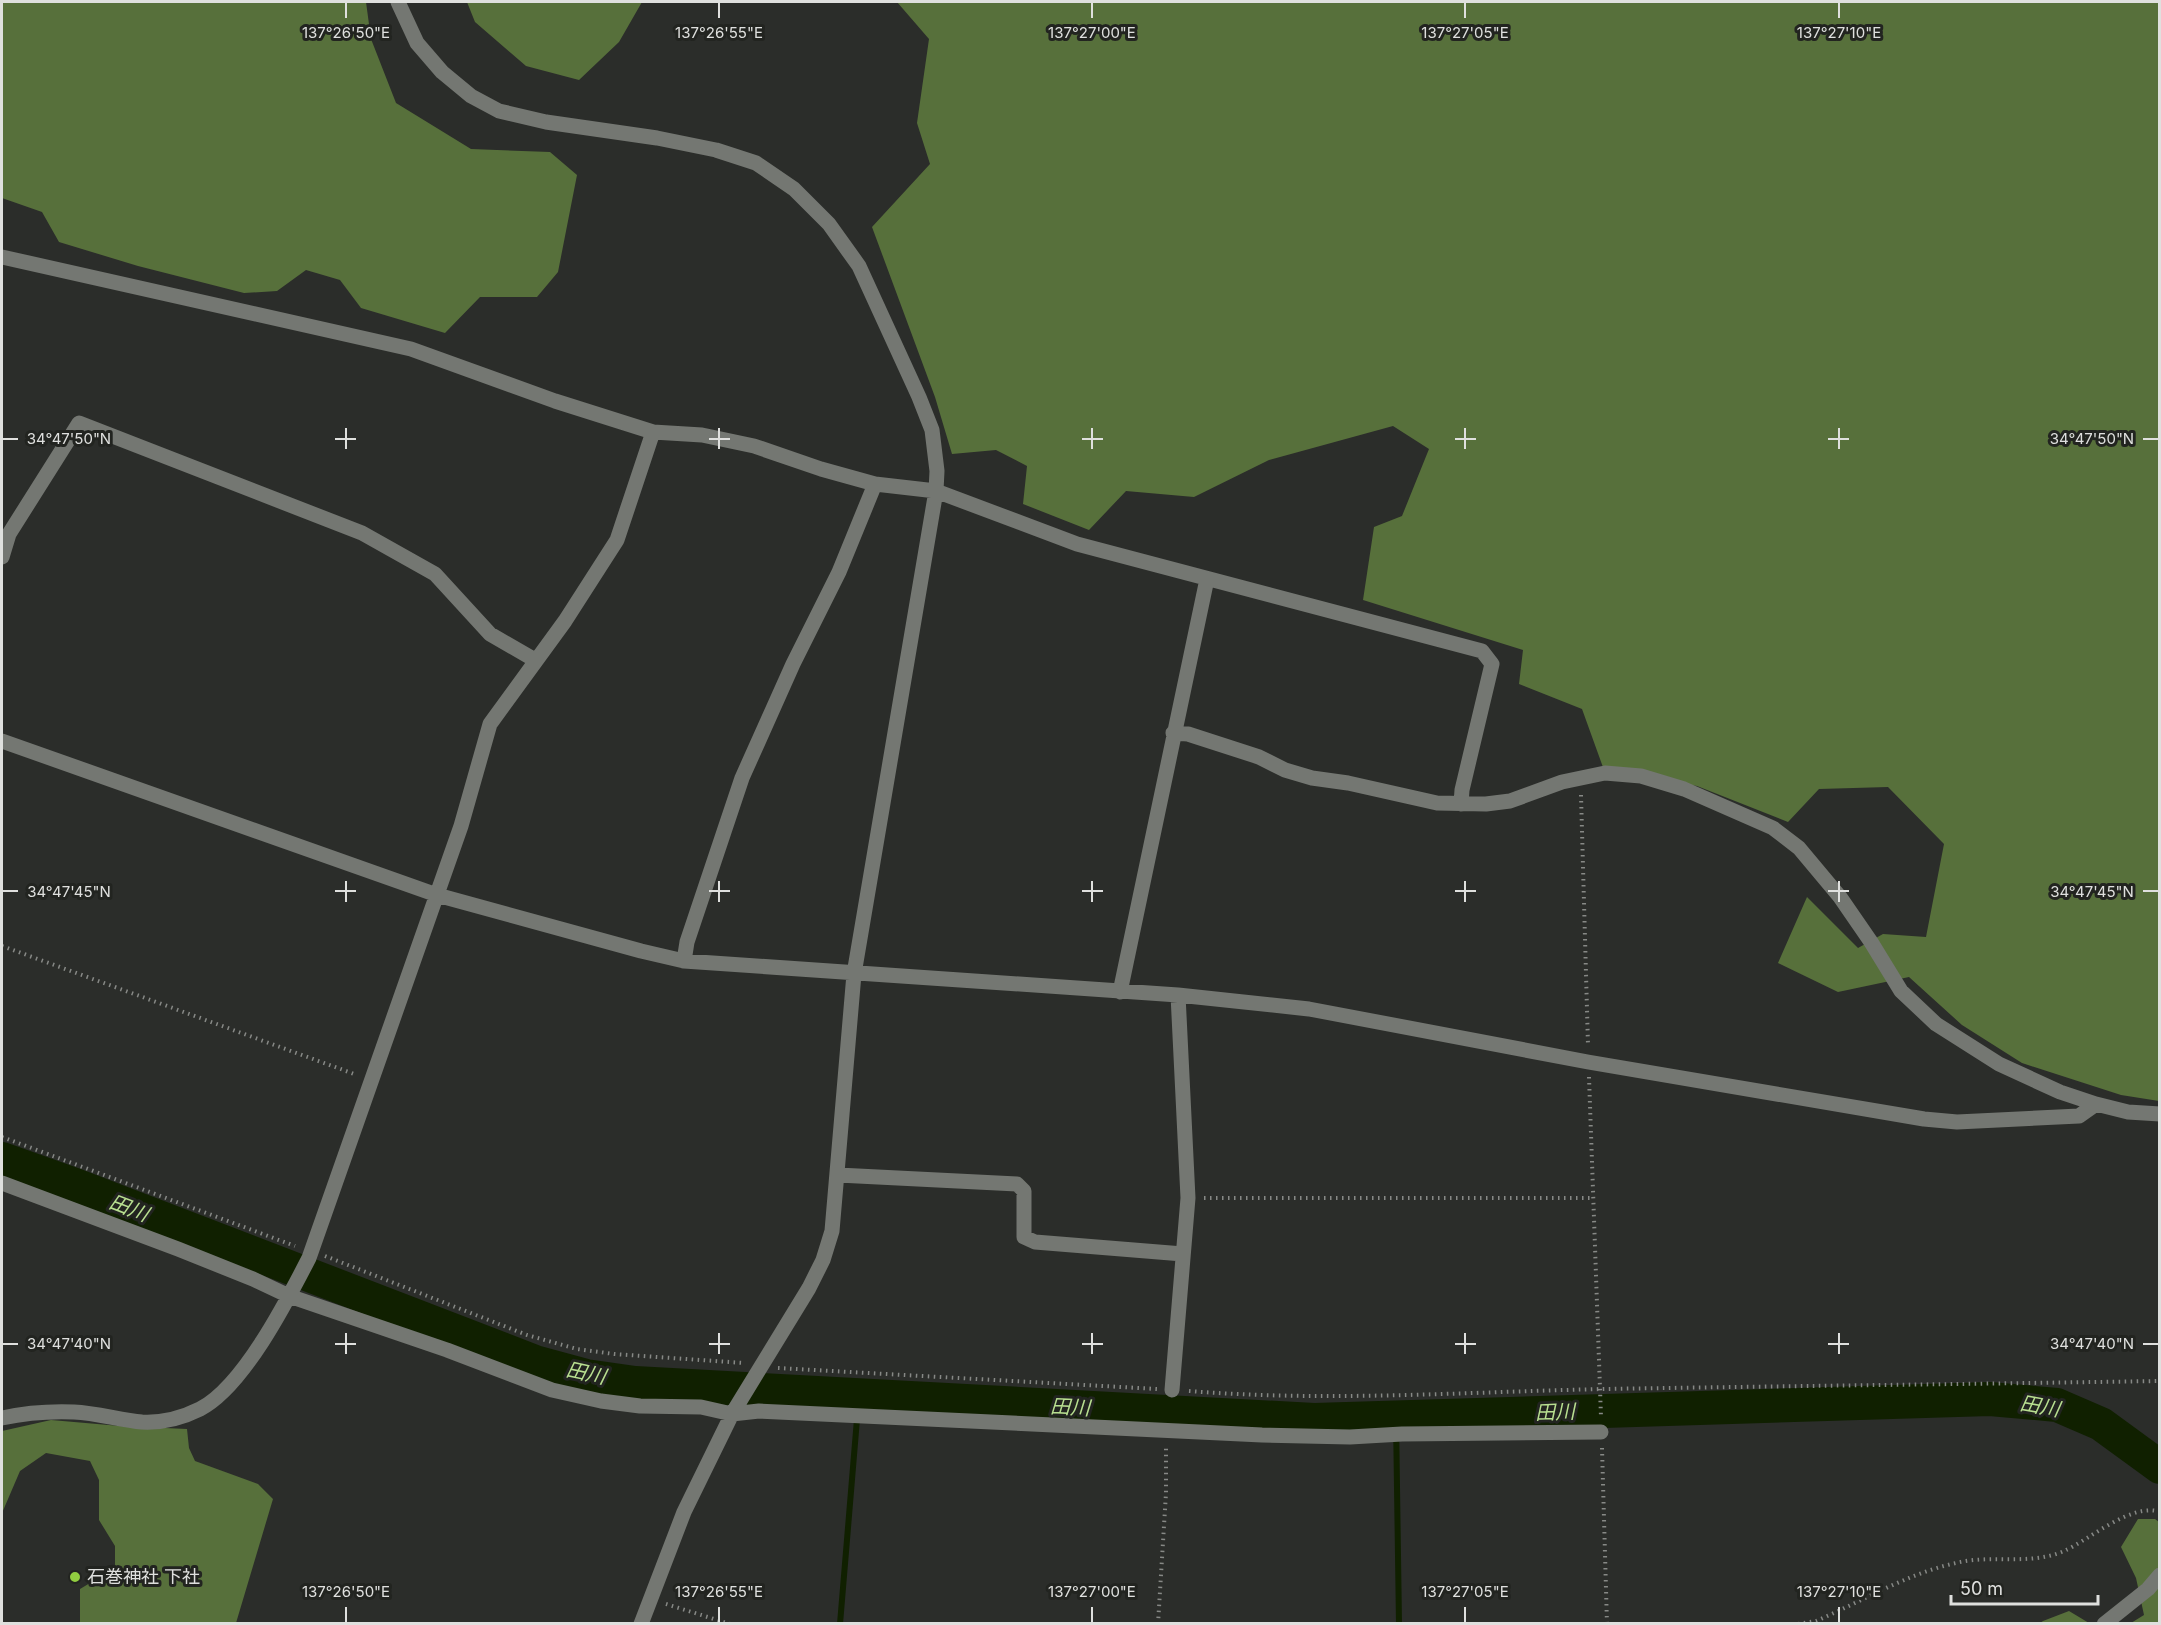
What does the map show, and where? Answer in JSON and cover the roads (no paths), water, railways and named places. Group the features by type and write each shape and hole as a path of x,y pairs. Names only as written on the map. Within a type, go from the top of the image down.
{"street":[{"path":"398,2 417,43 442,72 471,96 499,111 546,122 657,138 716,150 756,163 794,189 830,224 859,266 932,430 937,471 936,490 854,974 832,1231 823,1260 809,1288 736,1408 684,1512 641,1623"},
{"path":"2,257 411,348 555,401 654,432 702,435 754,446 821,469 875,484 936,490 1077,544 1482,651 1491,664 1462,790 1461,804"},
{"path":"2,557 5,531 79,423 362,533 435,574 490,634 535,660"},
{"path":"2,1418 22,1413 75,1412 143,1422 168,1421 201,1409 227,1388 253,1353 292,1291 310,1255 461,826 490,724 565,621 617,540 654,432"},
{"path":"684,961 687,942 742,778 793,664 839,572 875,484"},
{"path":"1120,992 1207,579"},
{"path":"1173,733 1188,734 1259,757 1285,770 1312,778 1347,783 1437,803 1486,804 1510,801 1562,782 1605,773 1641,776 1684,789 1773,828 1799,848 1840,897 1901,992 1936,1024 1999,1064 2060,1092 2127,1112 2160,1114"},
{"path":"2,741 437,895 684,961 1178,995 1309,1009 1588,1062 1924,1119 1957,1122 2079,1116 2096,1104"},
{"path":"1172,1390 1188,1198 1178,995"},
{"path":"838,1175 1017,1184 1024,1191 1024,1237 1035,1242 1183,1254"},
{"path":"2,1184 552,1390 601,1401 640,1406 736,1408 1166,1431 1350,1437 1601,1428"},
{"path":"2104,1623 2154,1587 2160,1575"}],"waterway":[{"name":"田川","path":"2,1159 538,1363 586,1376 635,1383 1314,1420 1990,1399 2057,1405 2101,1424 2160,1467"},
{"path":"840,1624 859,1395"},
{"path":"1396,1418 1399,1624"}],"place":[{"name":"石巻神社 下社","path":"75,1577"}]}
